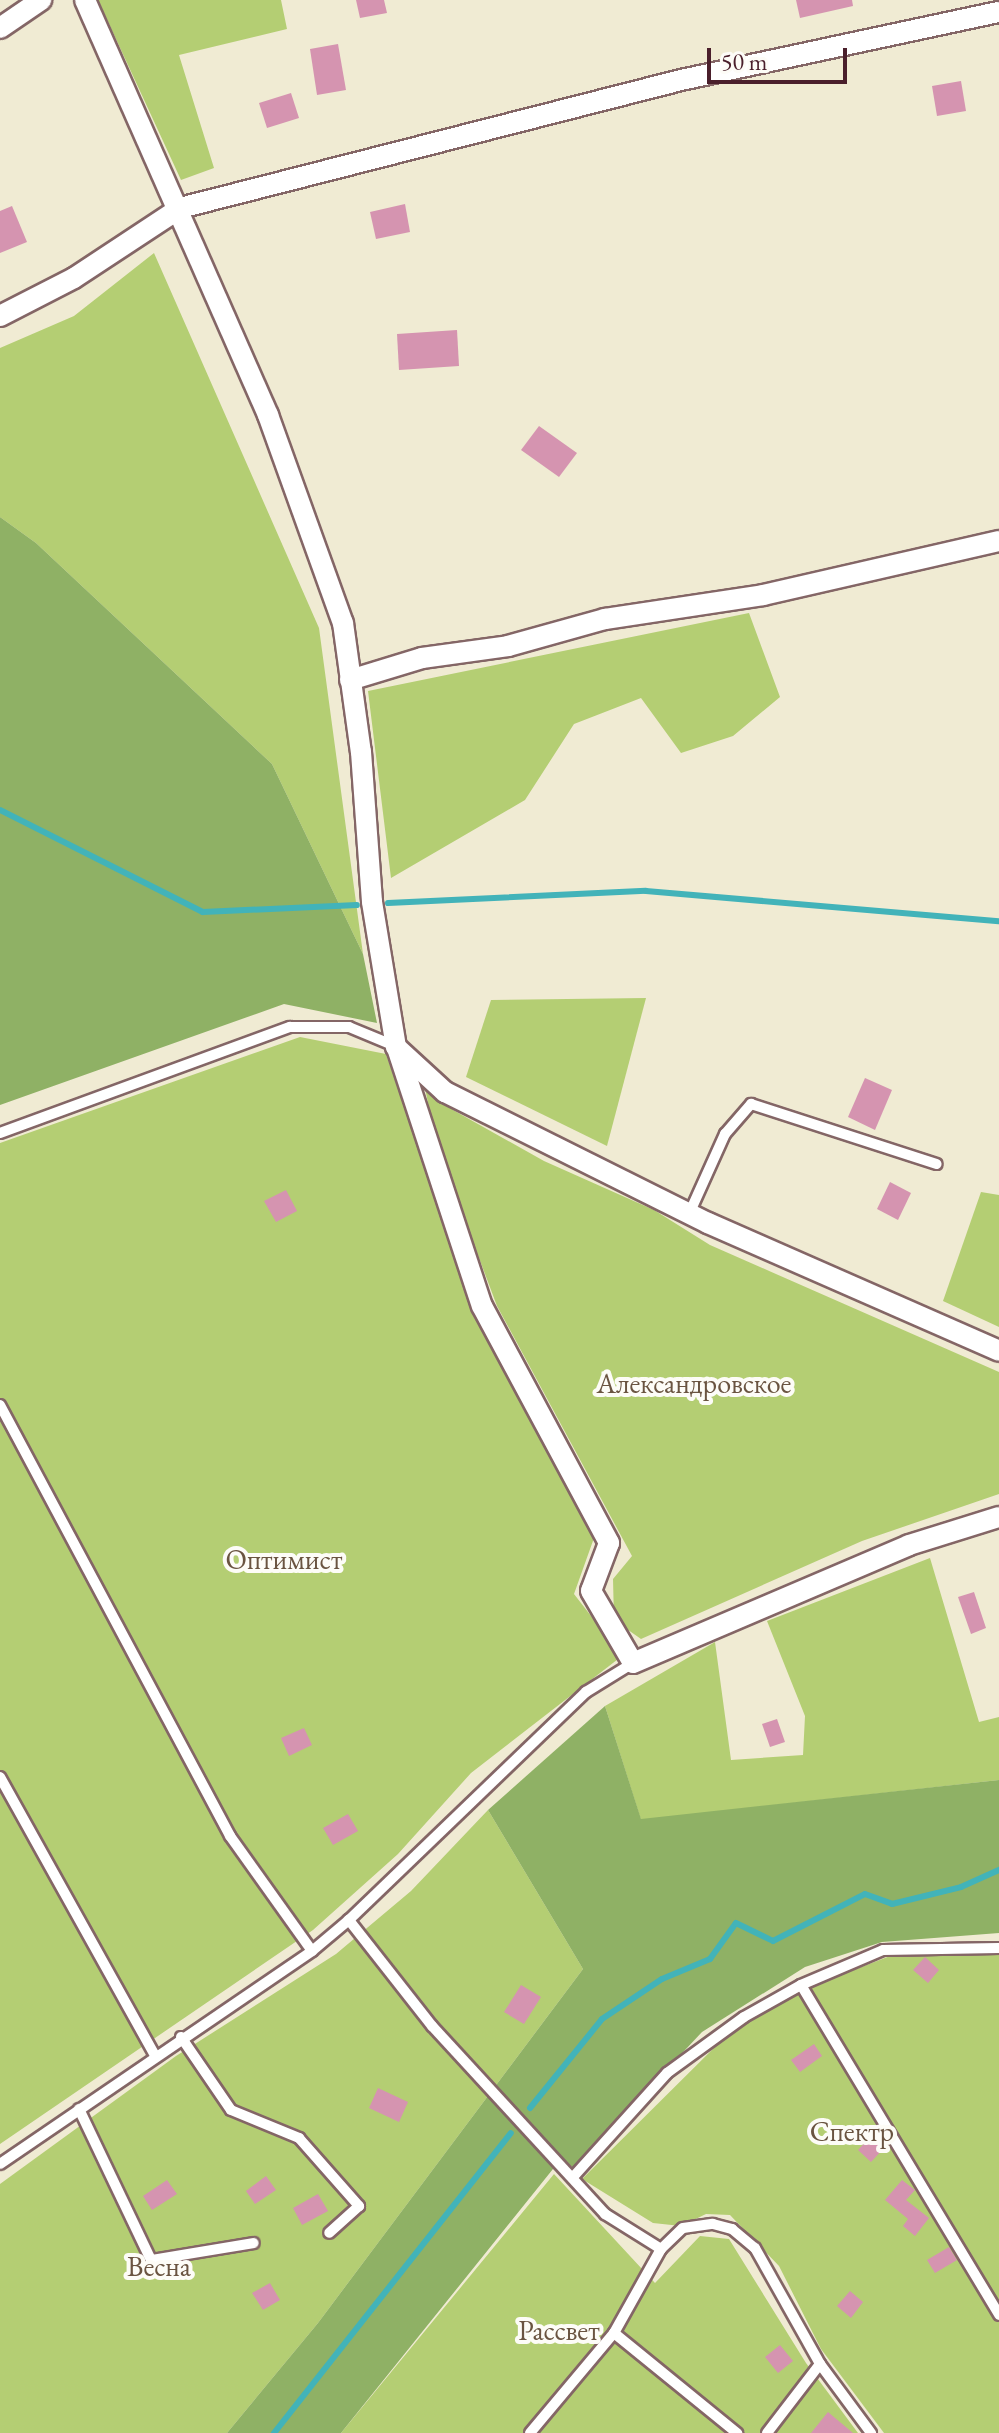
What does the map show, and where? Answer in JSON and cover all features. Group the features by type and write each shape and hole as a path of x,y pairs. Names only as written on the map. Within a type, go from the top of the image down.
{"street":[{"path":"0,28 41,0"},
{"path":"85,0 180,208 268,415 343,623 372,902 396,1047 482,1306 609,1543 591,1591 633,1663 909,1545 999,1517"},
{"path":"0,316 74,278 180,208 681,80 999,12"},
{"path":"350,680 422,658 508,646 605,619 763,595 999,541"},
{"path":"396,1047 445,1092 689,1214 999,1351"}],"lane":[{"path":"0,1133 290,1027 349,1027 396,1047"},
{"path":"689,1214 725,1134 751,1104 937,1164"},
{"path":"0,1405 230,1836 312,1951"},
{"path":"0,2164 181,2037 312,1951 349,1920 586,1692 633,1663"},
{"path":"0,1777 155,2055"},
{"path":"349,1920 432,2026 574,2176 605,2214 661,2249"},
{"path":"574,2176 667,2073 744,2017 801,1985 883,1950 996,1949 999,1961"},
{"path":"801,1985 999,2315"},
{"path":"181,2037 231,2110 299,2138 359,2206 329,2233"},
{"path":"79,2109 151,2260 254,2243"},
{"path":"530,2433 614,2333 661,2249 683,2228 713,2224 732,2229 755,2248 820,2364 871,2433"},
{"path":"614,2333 737,2433"},
{"path":"767,2433 820,2364"}],"green space":[{"path":"98,0 281,0 287,29 179,55 214,168 181,180"},
{"path":"154,253 319,628 363,954 272,764 36,543 0,517 0,348 74,316"},
{"path":"0,517 36,543 272,764 363,954 377,1023 284,1004 0,1105"},
{"path":"749,613 780,697 733,736 681,753 641,698 574,724 525,800 391,878 368,691"},
{"path":"646,998 607,1146 466,1077 491,1000"},
{"name":"Оптимист","path":"300,1037 386,1054 472,1306 594,1538 574,1594 622,1656 471,1773 398,1854 313,1930 0,2144 0,1143"},
{"name":"Александровское","path":"424,1083 453,1110 544,1161 654,1210 710,1245 999,1372 999,1494 862,1541 641,1639 614,1620 613,1579 632,1556 497,1306 436,1143"},
{"path":"981,1192 999,1195 999,1327 943,1301"},
{"path":"930,1558 979,1722 999,1717 999,1780 641,1820 605,1706 715,1642 731,1760 803,1755 805,1716 767,1621"},
{"path":"605,1706 641,1819 999,1780 999,1933 882,1942 805,1967 702,2032 574,2168 561,2159 341,2433 227,2433 318,2323 583,1969 488,1810"},
{"name":"Весна","path":"488,1810 583,1969 318,2323 227,2433 0,2433 0,2184 176,2056 336,1954 411,1891"},
{"name":"Спектр","path":"999,1953 999,2433 884,2433 821,2349 779,2266 730,2215 706,2214 681,2226 653,2223 582,2179 732,2030 807,1988 890,1956"},
{"name":"Рассвет","path":"554,2174 655,2283 700,2236 729,2239 806,2363 858,2433 341,2433"}],"building":[{"path":"356,0 384,0 387,13 360,18"},
{"path":"796,0 852,0 853,6 800,18"},
{"path":"338,44 346,90 317,95 310,49"},
{"path":"961,81 966,111 937,116 932,86"},
{"path":"291,93 299,118 267,128 259,103"},
{"path":"405,204 410,232 376,239 370,212"},
{"path":"12,206 27,242 0,253 0,211"},
{"path":"457,330 459,366 399,370 397,334"},
{"path":"539,426 577,453 559,477 521,450"},
{"path":"865,1078 892,1090 875,1130 848,1117"},
{"path":"890,1182 911,1193 898,1220 877,1209"},
{"path":"286,1190 297,1211 276,1222 264,1201"},
{"path":"974,1592 986,1628 971,1634 958,1597"},
{"path":"777,1719 785,1742 770,1747 762,1724"},
{"path":"304,1728 312,1745 289,1756 281,1738"},
{"path":"348,1814 358,1831 333,1845 323,1828"},
{"path":"925,1957 939,1970 928,1983 913,1970"},
{"path":"521,1985 541,1997 524,2024 504,2012"},
{"path":"814,2044 822,2056 800,2072 791,2060"},
{"path":"378,2088 408,2102 399,2122 369,2108"},
{"path":"874,2133 887,2145 871,2162 858,2150"},
{"path":"266,2176 276,2190 255,2204 246,2191"},
{"path":"167,2180 177,2194 152,2210 143,2196"},
{"path":"902,2180 915,2190 906,2200 929,2218 915,2236 903,2226 908,2219 885,2200"},
{"path":"318,2194 328,2211 302,2225 293,2208"},
{"path":"949,2247 957,2260 935,2273 927,2260"},
{"path":"270,2283 280,2300 263,2310 252,2293"},
{"path":"850,2291 863,2302 851,2318 837,2306"},
{"path":"780,2345 793,2361 778,2373 765,2357"},
{"path":"828,2412 853,2433 811,2433"}],"waterway":[{"path":"0,810 203,912 357,905"},
{"path":"388,903 646,891 999,921"},
{"path":"530,2108 602,2019 662,1979 710,1959 736,1923 773,1941 865,1894 892,1904 961,1887 999,1870"},
{"path":"274,2433 511,2133"}]}
